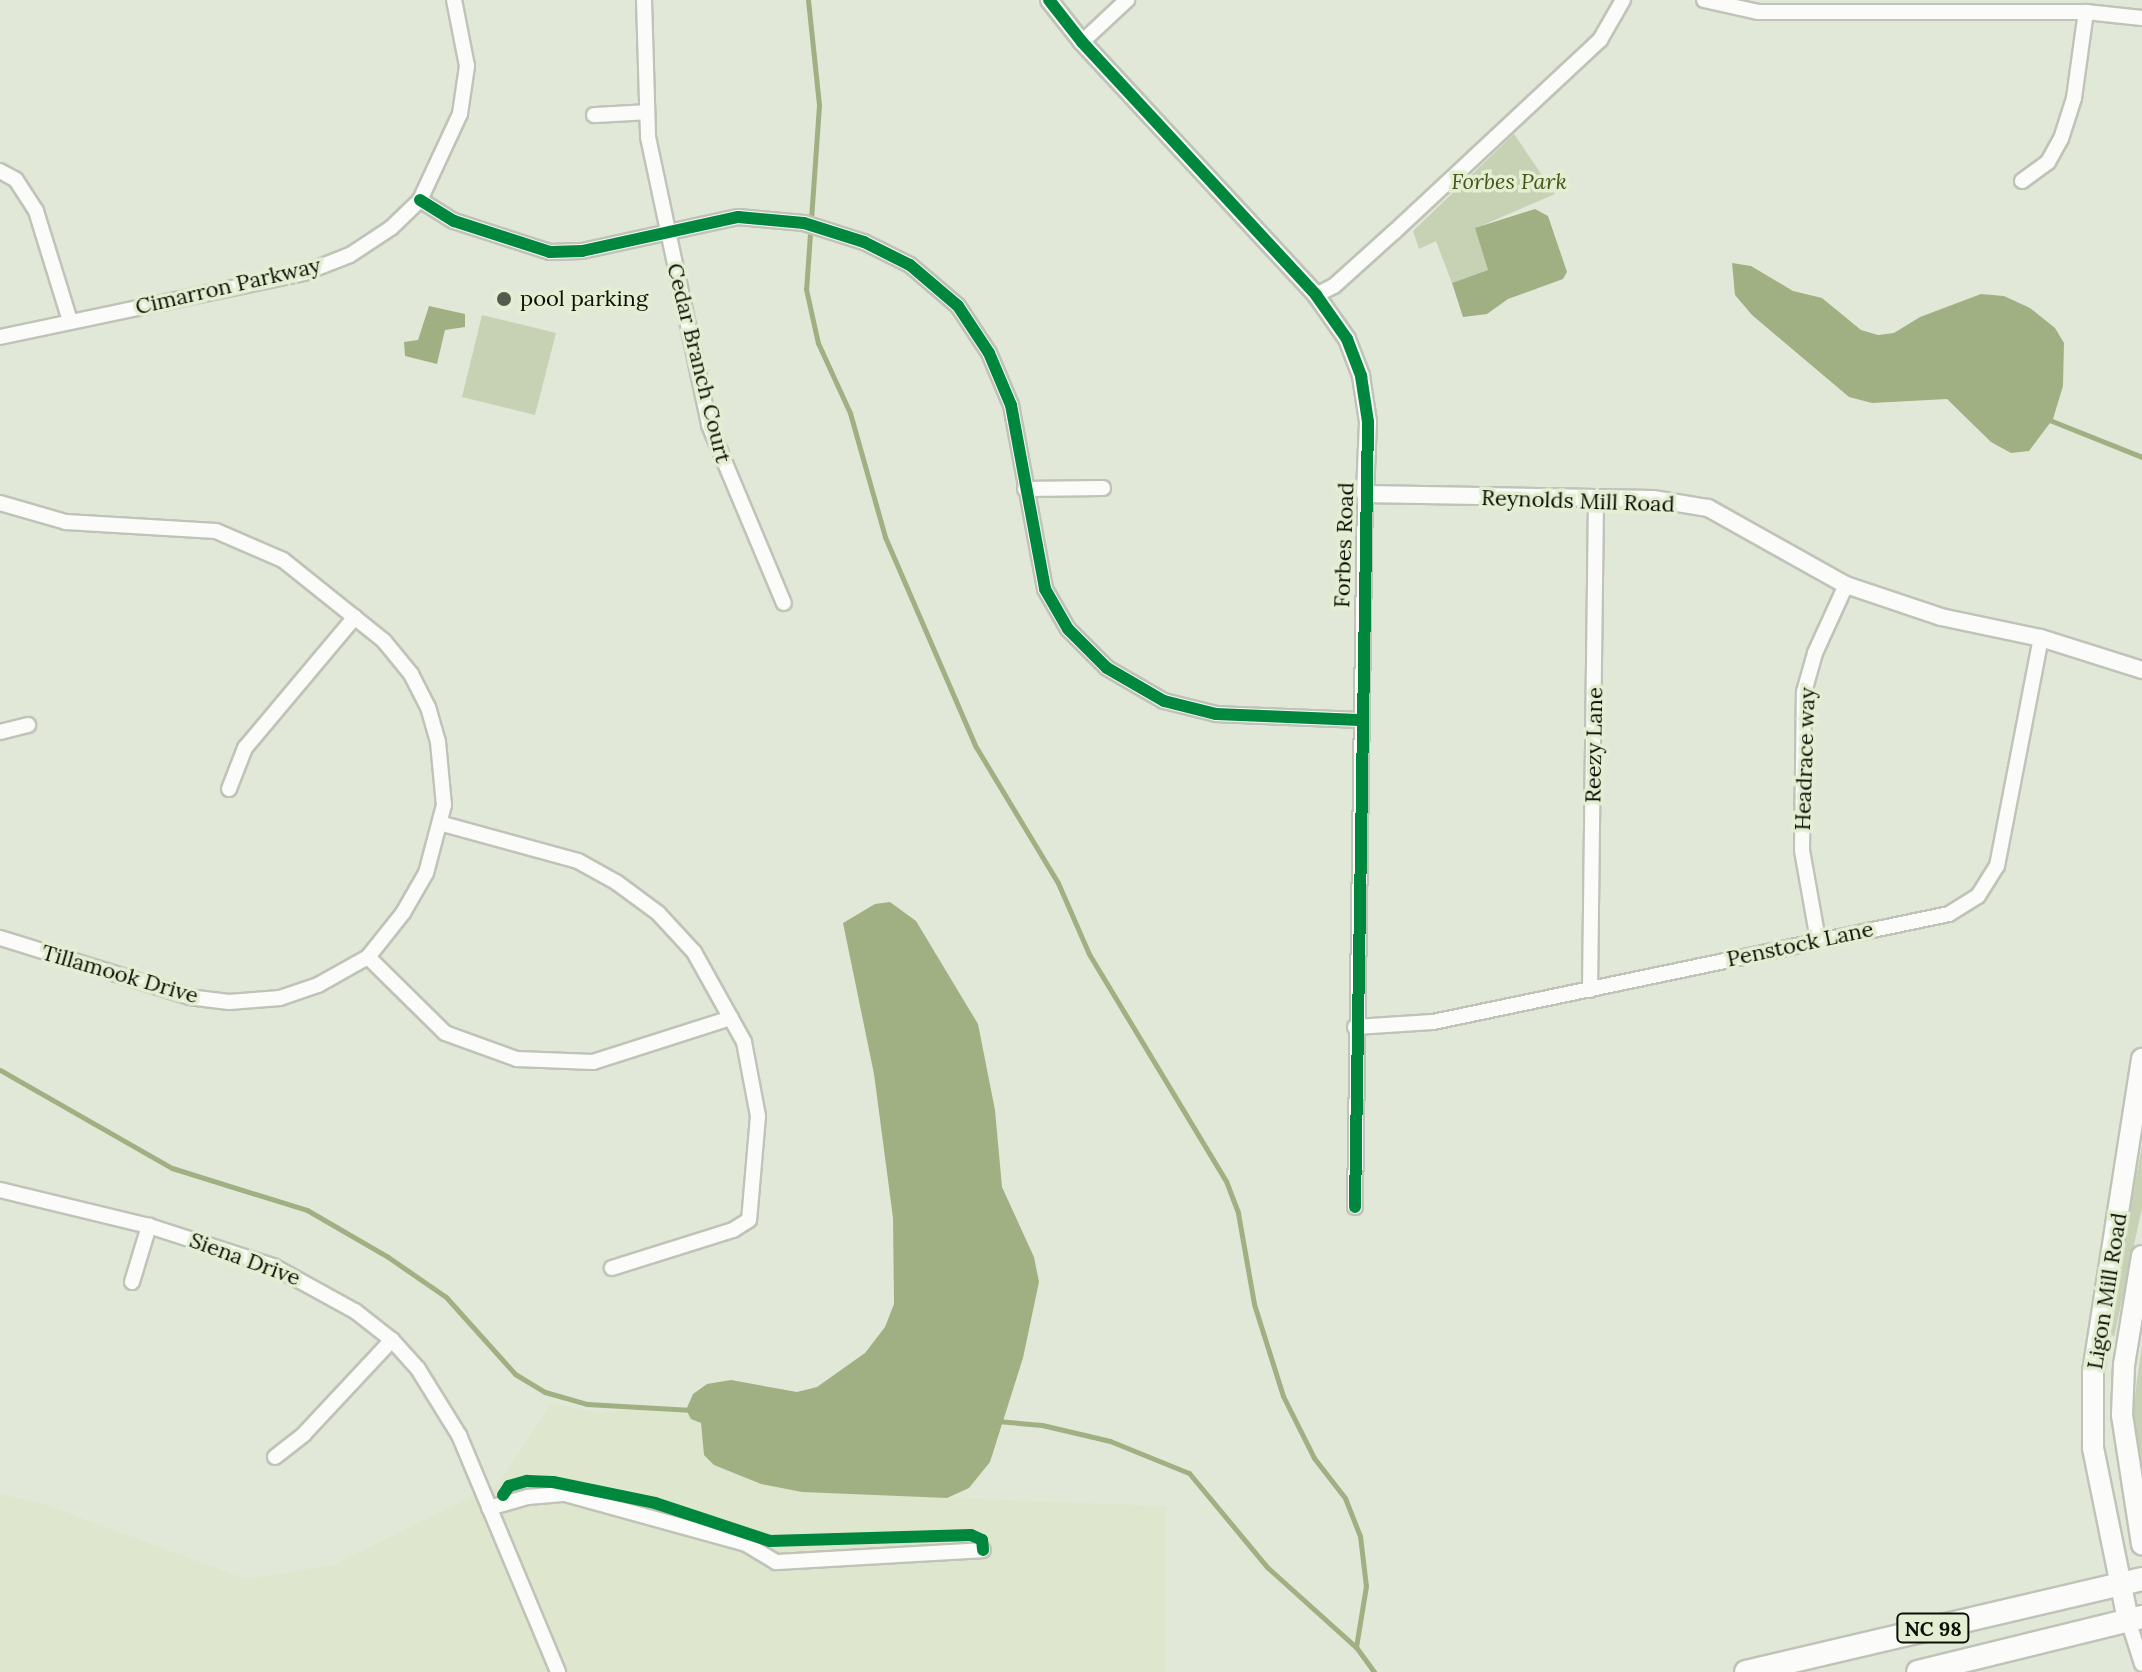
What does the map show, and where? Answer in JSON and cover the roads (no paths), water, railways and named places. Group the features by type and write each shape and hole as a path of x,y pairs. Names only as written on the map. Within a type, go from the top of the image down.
{"highway":[{"name":"NC 98","path":"1746,1672 2131,1582"},
{"name":"NC 98","path":"1918,1672 2135,1618"}],"main road":[{"name":"Ligon Mill Road","path":"2135,1618 2131,1582 2093,1448 2093,1372 2142,1059"},
{"name":"Ligon Mill Road","path":"2142,1256 2124,1365 2122,1415 2142,1544"}],"street":[{"name":"Cimarron Parkway","path":"0,337 304,273 351,255 420,200 460,114 467,66 454,0"},
{"name":"Cedar Branch Court","path":"644,0 647,112 667,229 709,425 784,603"},
{"name":"Forbes Road","path":"1049,0 1082,42 1316,295 1347,339 1361,376 1368,422 1359,720 1355,1207"},
{"path":"1082,42 1127,0"},
{"path":"1316,295 1384,241 1600,40 1623,0"},
{"path":"1704,0 1758,12 2086,12 2142,18"},
{"path":"2022,181 2048,162 2061,139 2074,98 2086,12"},
{"path":"594,115 647,112"},
{"path":"0,171 16,180 36,211 70,321"},
{"path":"420,200 454,221 550,252 582,251 667,229 738,217 804,223 864,242 910,265 958,306 989,353 1011,405 1045,589 1068,629 1107,668 1164,701 1216,714 1359,720"},
{"path":"1025,489 1103,488"},
{"name":"Reynolds Mill Road","path":"1365,494 1653,499 1708,508 1846,585 1941,617 2041,638 2142,670"},
{"name":"Reezy Lane","path":"1590,990 1596,500"},
{"name":"Tillamook Drive","path":"0,503 66,522 216,531 283,560 384,641 428,707 442,771 443,824 426,873 403,913 368,957 318,985 280,998 229,1002 156,989 0,938"},
{"name":"Headrace way","path":"1818,940 1802,850 1804,692 1815,653 1846,585"},
{"path":"229,789 245,748 355,617"},
{"name":"Penstock Lane","path":"1355,1027 1433,1022 1949,914 1978,896 1997,866 2041,638"},
{"path":"0,732 28,725"},
{"path":"443,824 578,861 616,882 658,913 694,952 744,1042 757,1095 757,1174 749,1220 733,1230 612,1268"},
{"path":"368,957 445,1033 517,1059 593,1062 731,1018"},
{"name":"Siena Drive","path":"0,1190 149,1226 273,1266 355,1311 392,1340 433,1390 489,1508 558,1672"},
{"path":"132,1282 149,1226"},
{"path":"275,1457 304,1434 392,1340"},
{"path":"489,1508 528,1497 565,1494 746,1544 776,1562 983,1550"},
{"name":"Ligon Mill Road","path":"2135,1618 2142,1664"}],"waterway":[{"path":"808,0 819,105 806,289 818,343 850,413 885,537 976,747 1058,883 1089,954 1226,1181 1238,1213 1254,1304 1283,1396 1314,1458 1345,1498 1360,1536 1366,1586 1356,1647"},
{"path":"2047,419 2142,457"},
{"path":"0,1070 172,1168 307,1210 388,1257 446,1297 515,1374 545,1392 587,1404 692,1410"},
{"path":"997,1421 1042,1425 1110,1441 1189,1473 1267,1567 1356,1647 1374,1672"}],"place":[{"name":"pool parking","path":"504,299"}],"park label":[{"name":"Forbes Park","path":"1509,182"}]}
